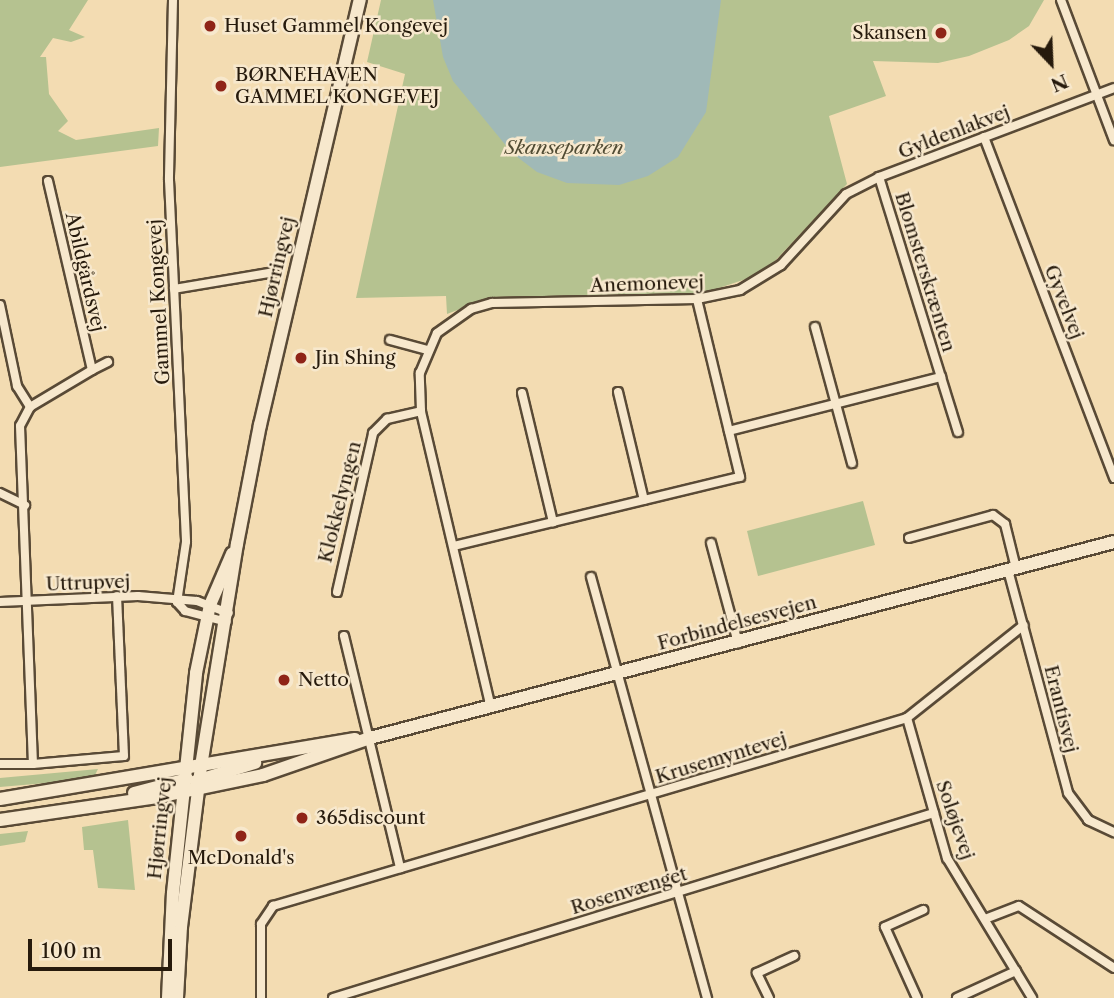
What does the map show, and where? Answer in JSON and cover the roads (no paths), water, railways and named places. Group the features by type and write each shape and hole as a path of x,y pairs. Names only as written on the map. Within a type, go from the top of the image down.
{"street":[{"name":"Gammel Kongevej","path":"173,0 169,180 186,542 177,602"},
{"name":"Hjørringvej","path":"177,998 192,779 228,618 237,544 260,425 360,0"},
{"path":"1061,0 1114,140"},
{"name":"Gyldenlakvej","path":"846,194 879,177 1114,88"},
{"name":"Gyvelvej","path":"984,137 1114,478"},
{"name":"Blomsterskrænten","path":"879,177 958,432"},
{"name":"Abildgårdsvej","path":"48,181 92,370"},
{"name":"Anemonevej","path":"427,350 455,318 492,303 697,299 722,296 760,280 781,265 846,194"},
{"path":"174,289 274,272"},
{"path":"454,546 740,477 697,299"},
{"path":"0,305 17,386 30,407"},
{"path":"815,327 852,463"},
{"path":"390,340 427,350 421,373 421,411 491,708"},
{"path":"33,764 20,426 30,407 108,362"},
{"name":"Blomsterskrænten","path":"729,431 941,377"},
{"path":"618,392 644,500"},
{"path":"522,393 554,522"},
{"name":"Klokkelyngen","path":"337,592 373,433 387,419 421,411"},
{"path":"0,493 25,505"},
{"name":"Erantisvej","path":"909,538 993,515 1005,524 1024,625 1068,793 1088,820 1114,832"},
{"name":"Forbindelsesvejen","path":"192,779 314,759 370,738 1114,542"},
{"path":"711,543 738,643"},
{"name":"Hjørringvej","path":"168,998 208,611 237,544"},
{"path":"591,577 675,893 708,998"},
{"path":"0,764 33,764 124,756 117,596"},
{"name":"Uttrupvej","path":"0,602 117,596 177,602 228,618"},
{"name":"Krusemyntevej","path":"261,998 264,913 273,906 907,718 1024,625"},
{"path":"344,636 400,868"},
{"name":"Soløjevej","path":"907,718 947,858 1032,998"},
{"name":"Forbindelsesvejen","path":"192,779 303,745 370,738"},
{"path":"303,745 314,759"},
{"path":"0,799 192,779"},
{"path":"0,820 192,779"},
{"name":"Rosenvænget","path":"333,998 934,813"},
{"path":"985,919 1019,906 1114,968"},
{"path":"917,998 885,927 923,910"},
{"path":"769,998 757,973 794,956"},
{"path":"957,998 1016,971"}],"water":[{"path":"433,0 721,0 706,112 678,157 648,176 619,185 567,183 537,172 512,153 453,81 443,57"}],"place":[{"name":"Huset Gammel Kongevej","path":"210,26"},
{"name":"Skansen","path":"941,33"},
{"name":"BØRNEHAVEN GAMMEL KONGEVEJ","path":"221,86"},
{"name":"Jin Shing","path":"301,358"},
{"name":"Netto","path":"284,680"},
{"name":"365discount","path":"302,818"},
{"name":"McDonald's","path":"241,836"}],"park label":[{"name":"Skanseparken","path":"564,148"}]}
